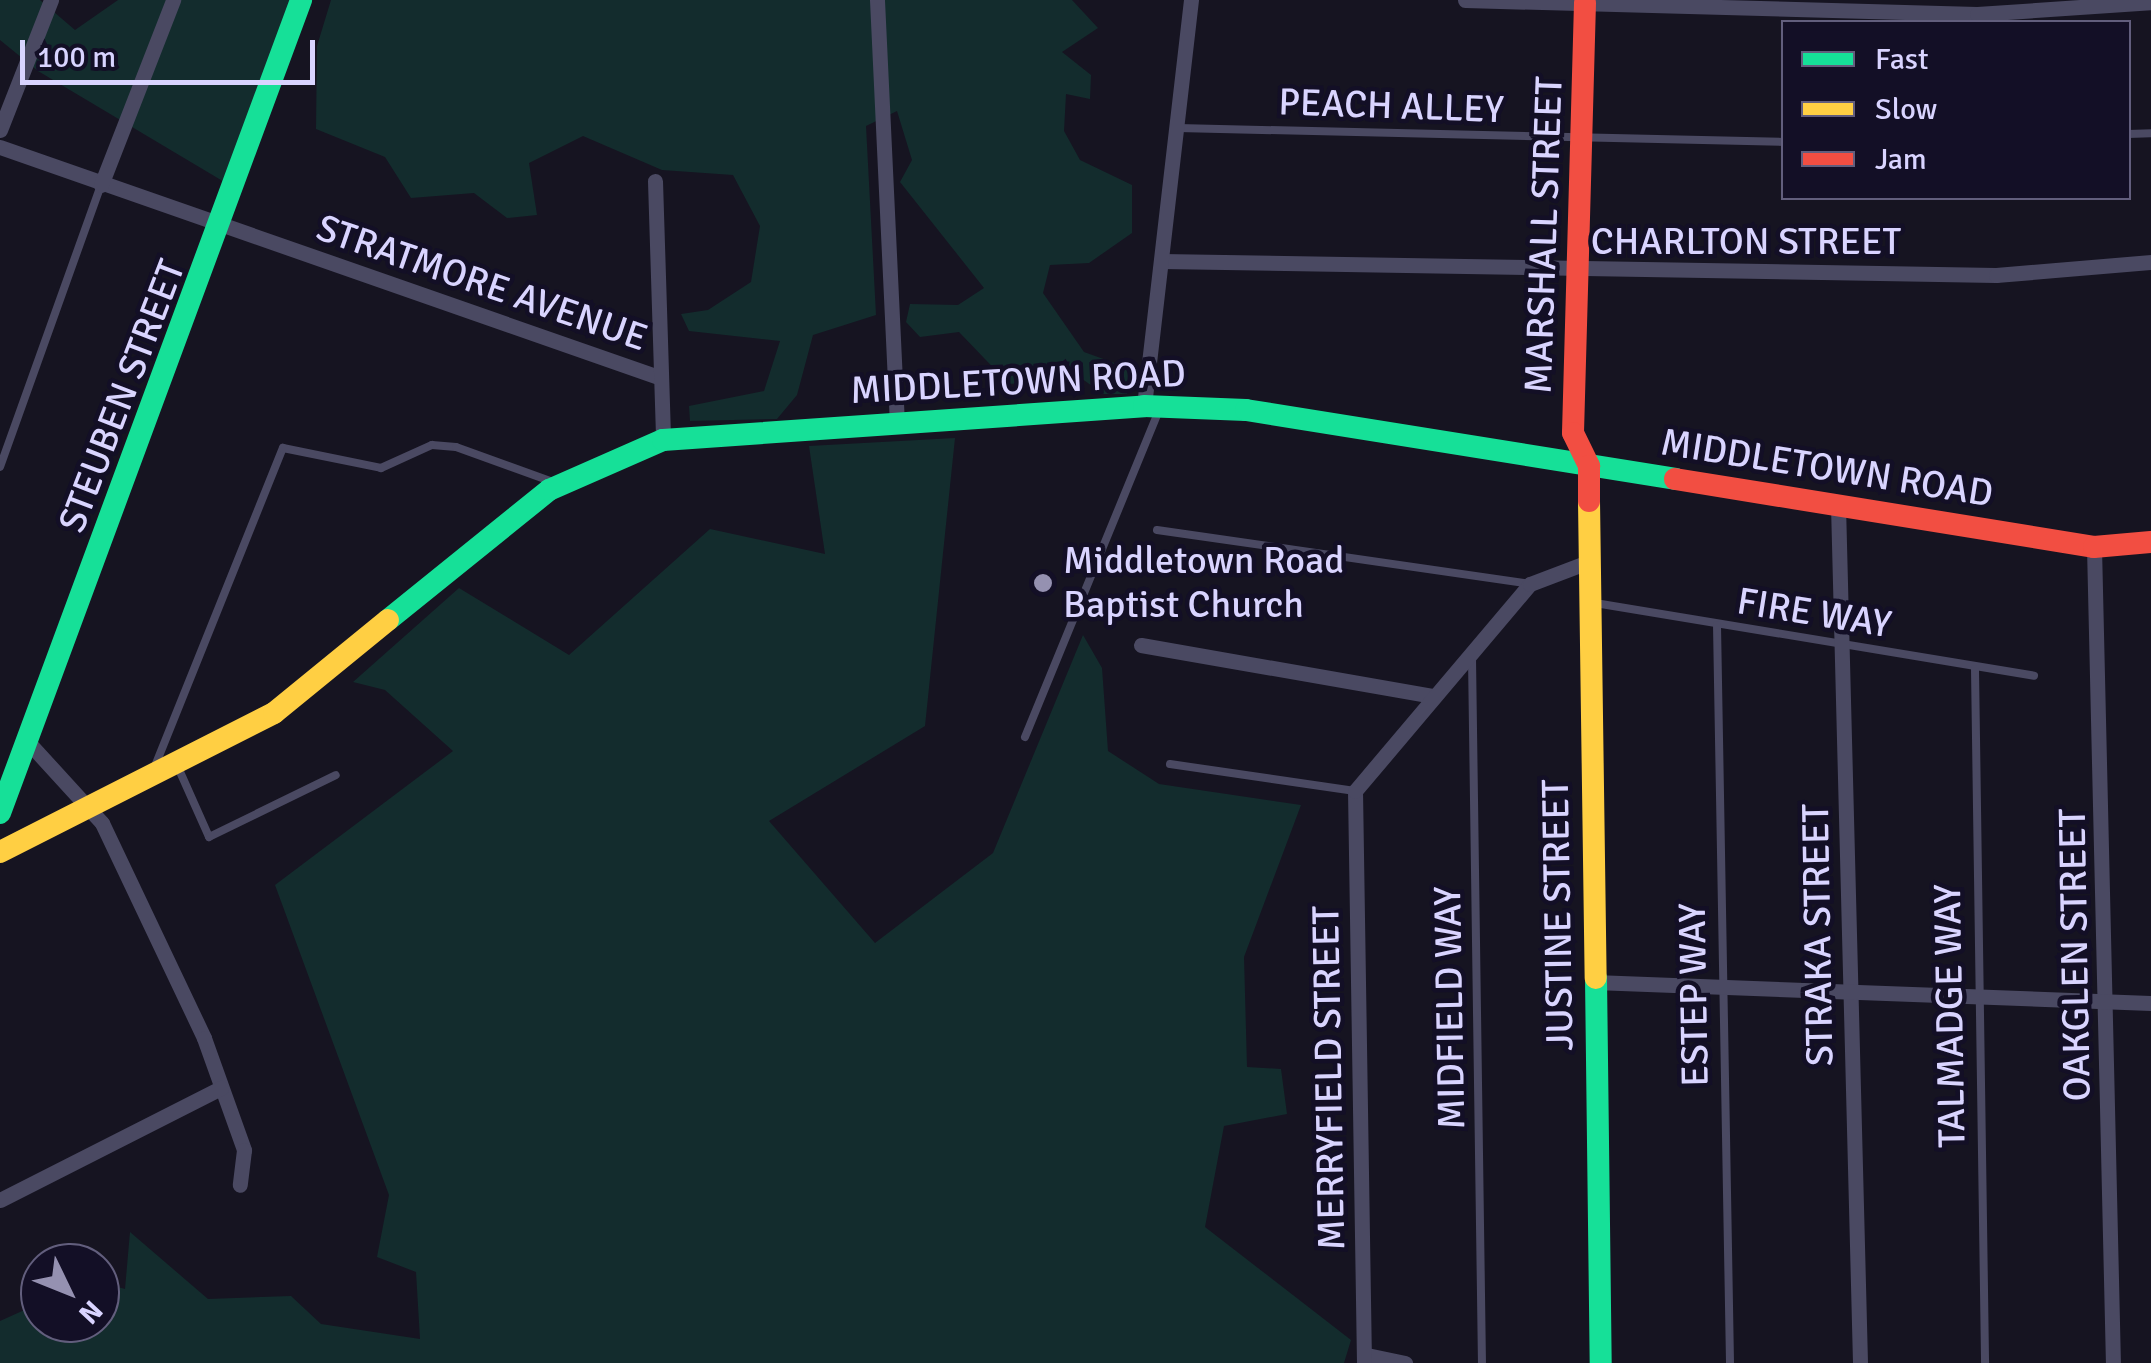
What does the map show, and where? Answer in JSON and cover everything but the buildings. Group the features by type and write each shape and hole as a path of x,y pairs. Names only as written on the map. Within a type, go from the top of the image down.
{"street":[{"path":"0,130 51,0"},
{"path":"101,185 173,0"},
{"name":"STEUBEN STREET","path":"0,813 222,231 301,0"},
{"path":"877,0 898,419"},
{"path":"1152,406 1161,262 1191,0"},
{"path":"1465,0 2151,2"},
{"name":"MARSHALL STREET","path":"1585,3 1573,433 1589,466"},
{"name":"STRATMORE AVENUE","path":"0,148 222,231 661,378 663,440"},
{"path":"656,181 661,378"},
{"name":"CHARLTON STREET","path":"1161,262 1580,274 1996,275 2151,262"},
{"name":"MIDDLETOWN ROAD","path":"0,852 177,765 336,670 560,484 663,440 898,419 1152,406 1246,410 2094,547 2151,542"},
{"name":"JUSTINE STREET","path":"1589,466 1587,601 1602,1363"},
{"name":"STRAKA STREET","path":"1838,505 1845,643 1860,1363"},
{"name":"OAKGLEN STREET","path":"2094,547 2110,999 2113,1363"},
{"path":"1355,791 1530,584 1588,562"},
{"path":"1141,646 1434,696"},
{"path":"29,743 95,808 222,1088 244,1150 240,1185"},
{"name":"MERRYFIELD STREET","path":"1355,791 1365,1359"},
{"path":"1594,982 1720,983 2151,1003"},
{"path":"0,1200 222,1088"},
{"path":"1365,1359 1405,1363"}],"lane":[{"name":"PEACH ALLEY","path":"1176,128 1781,142"},
{"path":"0,467 101,185"},
{"path":"1025,737 1152,406"},
{"path":"149,780 282,448 381,468 432,444 456,448 560,484"},
{"path":"1157,530 1530,584"},
{"name":"FIRE WAY","path":"1587,601 1717,626 1845,643 2034,676"},
{"name":"ESTEP WAY","path":"1717,626 1720,983 1730,1363"},
{"name":"MIDFIELD WAY","path":"1472,652 1482,1363"},
{"name":"TALMADGE WAY","path":"1975,668 1976,995 1985,1363"},
{"path":"1170,764 1355,791"},
{"path":"177,765 209,837 336,775"}],"green space":[{"path":"0,0 40,0 75,30 118,0 290,0 226,183 38,71 0,40"},
{"path":"331,0 1072,0 1098,28 1062,52 1091,75 1090,99 1066,94 1064,131 1080,160 1132,185 1132,233 1089,263 1050,265 1043,293 1084,352 1134,370 1127,394 1103,394 1081,378 1009,384 959,332 920,337 906,322 910,304 958,305 984,288 900,182 912,160 897,111 866,126 876,315 813,335 797,395 777,419 690,421 689,406 764,391 780,341 689,331 681,314 708,310 751,282 760,226 733,175 662,170 583,136 529,163 537,215 507,218 474,193 411,198 385,157 316,129 317,46"},
{"path":"955,438 925,726 769,821 875,943 993,853 1083,635 1102,668 1108,751 1159,784 1301,805 1244,957 1247,1067 1281,1069 1287,1114 1224,1126 1205,1227 1351,1340 1344,1363 0,1363 0,1321 20,1312 20,1343 120,1343 120,1288 125,1289 130,1232 208,1299 291,1296 321,1324 420,1339 416,1272 377,1257 389,1195 275,885 453,751 385,690 353,682 459,588 569,655 710,529 825,554 809,446"}],"traffic: fast":[{"path":"0,813 301,0"},
{"path":"388,620 549,490 663,440 1144,406 1246,410 1675,479"},
{"path":"1596,978 1601,1363"}],"traffic: slow":[{"path":"1589,501 1596,978"},
{"path":"0,852 274,713 388,620"}],"traffic: jam":[{"path":"1585,3 1573,433 1589,466 1589,501"},
{"path":"1675,479 2094,547 2151,542"}],"place":[{"name":"Middletown Road Baptist Church","path":"1043,583"}]}
